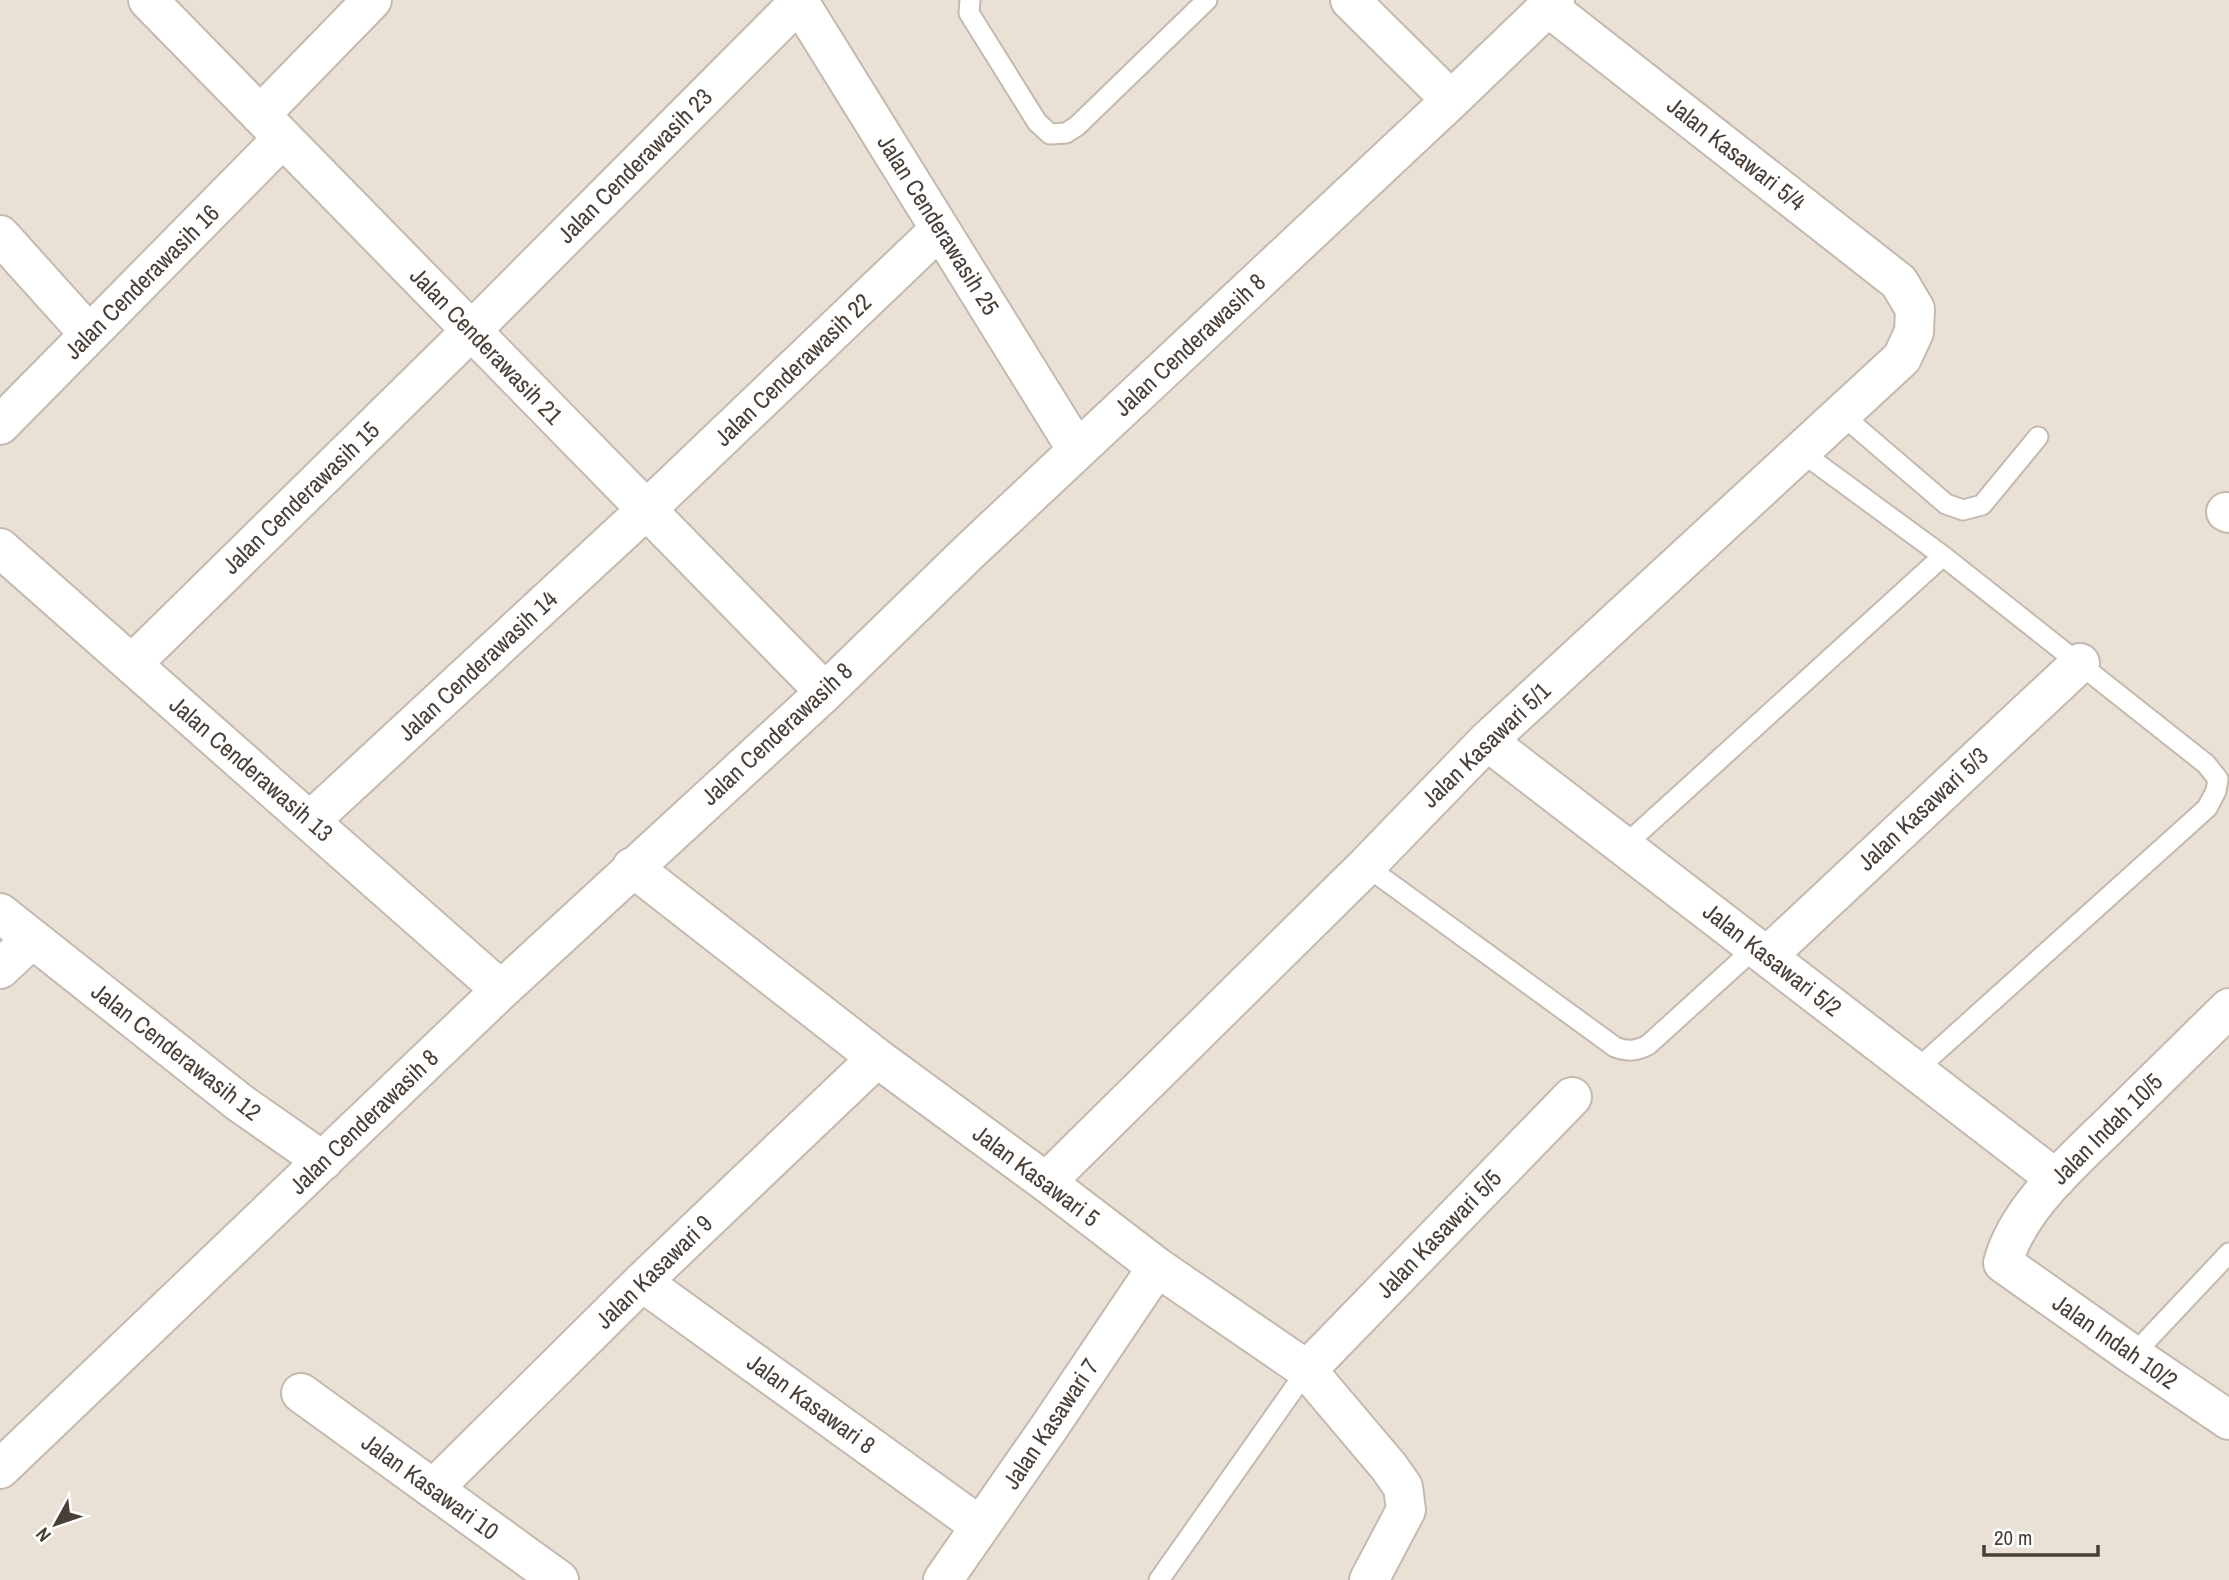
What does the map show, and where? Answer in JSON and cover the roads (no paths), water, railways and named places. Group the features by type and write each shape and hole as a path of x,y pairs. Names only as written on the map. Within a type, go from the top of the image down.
{"street":[{"name":"Jalan Cenderawasih 21","path":"148,0 825,692"},
{"name":"Jalan Cenderawasih 16","path":"0,425 89,334 272,127 372,0"},
{"path":"1350,0 1451,100"},
{"name":"Jalan Cenderawasih 25","path":"799,1 1077,450"},
{"name":"Jalan Cenderawasih 23","path":"471,331 799,1"},
{"name":"Jalan Cenderawasih 8","path":"0,1469 501,990 825,692 1551,3"},
{"name":"Jalan Kasawari 5/4","path":"1551,3 1899,282 1915,309"},
{"name":"Jalan Cenderawasih 22","path":"646,510 940,229"},
{"path":"0,235 89,334"},
{"name":"Jalan Kasawari 5/1","path":"1046,1182 1366,866 1488,741 1902,358 1914,332 1915,309"},
{"name":"Jalan Cenderawasih 15","path":"132,664 471,331"},
{"name":"Jalan Cenderawasih 14","path":"310,821 646,510"},
{"name":"Jalan Cenderawasih 13","path":"0,548 501,990"},
{"name":"Jalan Kasawari 5/3","path":"1761,951 2080,663"},
{"name":"Jalan Kasawari 5/2","path":"1488,741 2056,1179"},
{"name":"Jalan Kasawari 5","path":"632,867 877,1058 1157,1267 1307,1370 1389,1467 1403,1488 1406,1510 1369,1580"},
{"name":"Jalan Cenderawasih 12","path":"0,913 240,1103 323,1161"},
{"path":"0,969 31,940"},
{"name":"Jalan Indah 10/5","path":"2003,1263 2019,1224 2056,1179 2229,1007"},
{"name":"Jalan Kasawari 9","path":"433,1489 642,1282 877,1058"},
{"name":"Jalan Kasawari 5/5","path":"1307,1370 1572,1097"},
{"name":"Jalan Indah 10/2","path":"2003,1263 2229,1420"},
{"name":"Jalan Kasawari 7","path":"943,1580 1157,1267"},
{"name":"Jalan Kasawari 8","path":"642,1282 980,1526"},
{"name":"Jalan Kasawari 10","path":"301,1393 559,1580"}],"lane":[{"path":"970,0 969,13 1037,122 1050,134 1066,133 1077,126 1207,0"},
{"path":"1840,414 1946,504 1964,510 1982,505 2038,437"},
{"path":"1800,451 1943,556 2080,663 2206,764 2218,779 2216,791 2207,808 1916,1070"},
{"path":"1625,846 1943,556"},
{"path":"1366,866 1615,1047 1627,1051 1639,1050 1648,1045 1761,951"},
{"path":"2133,1355 2229,1253"},
{"path":"1159,1580 1307,1370"}]}
